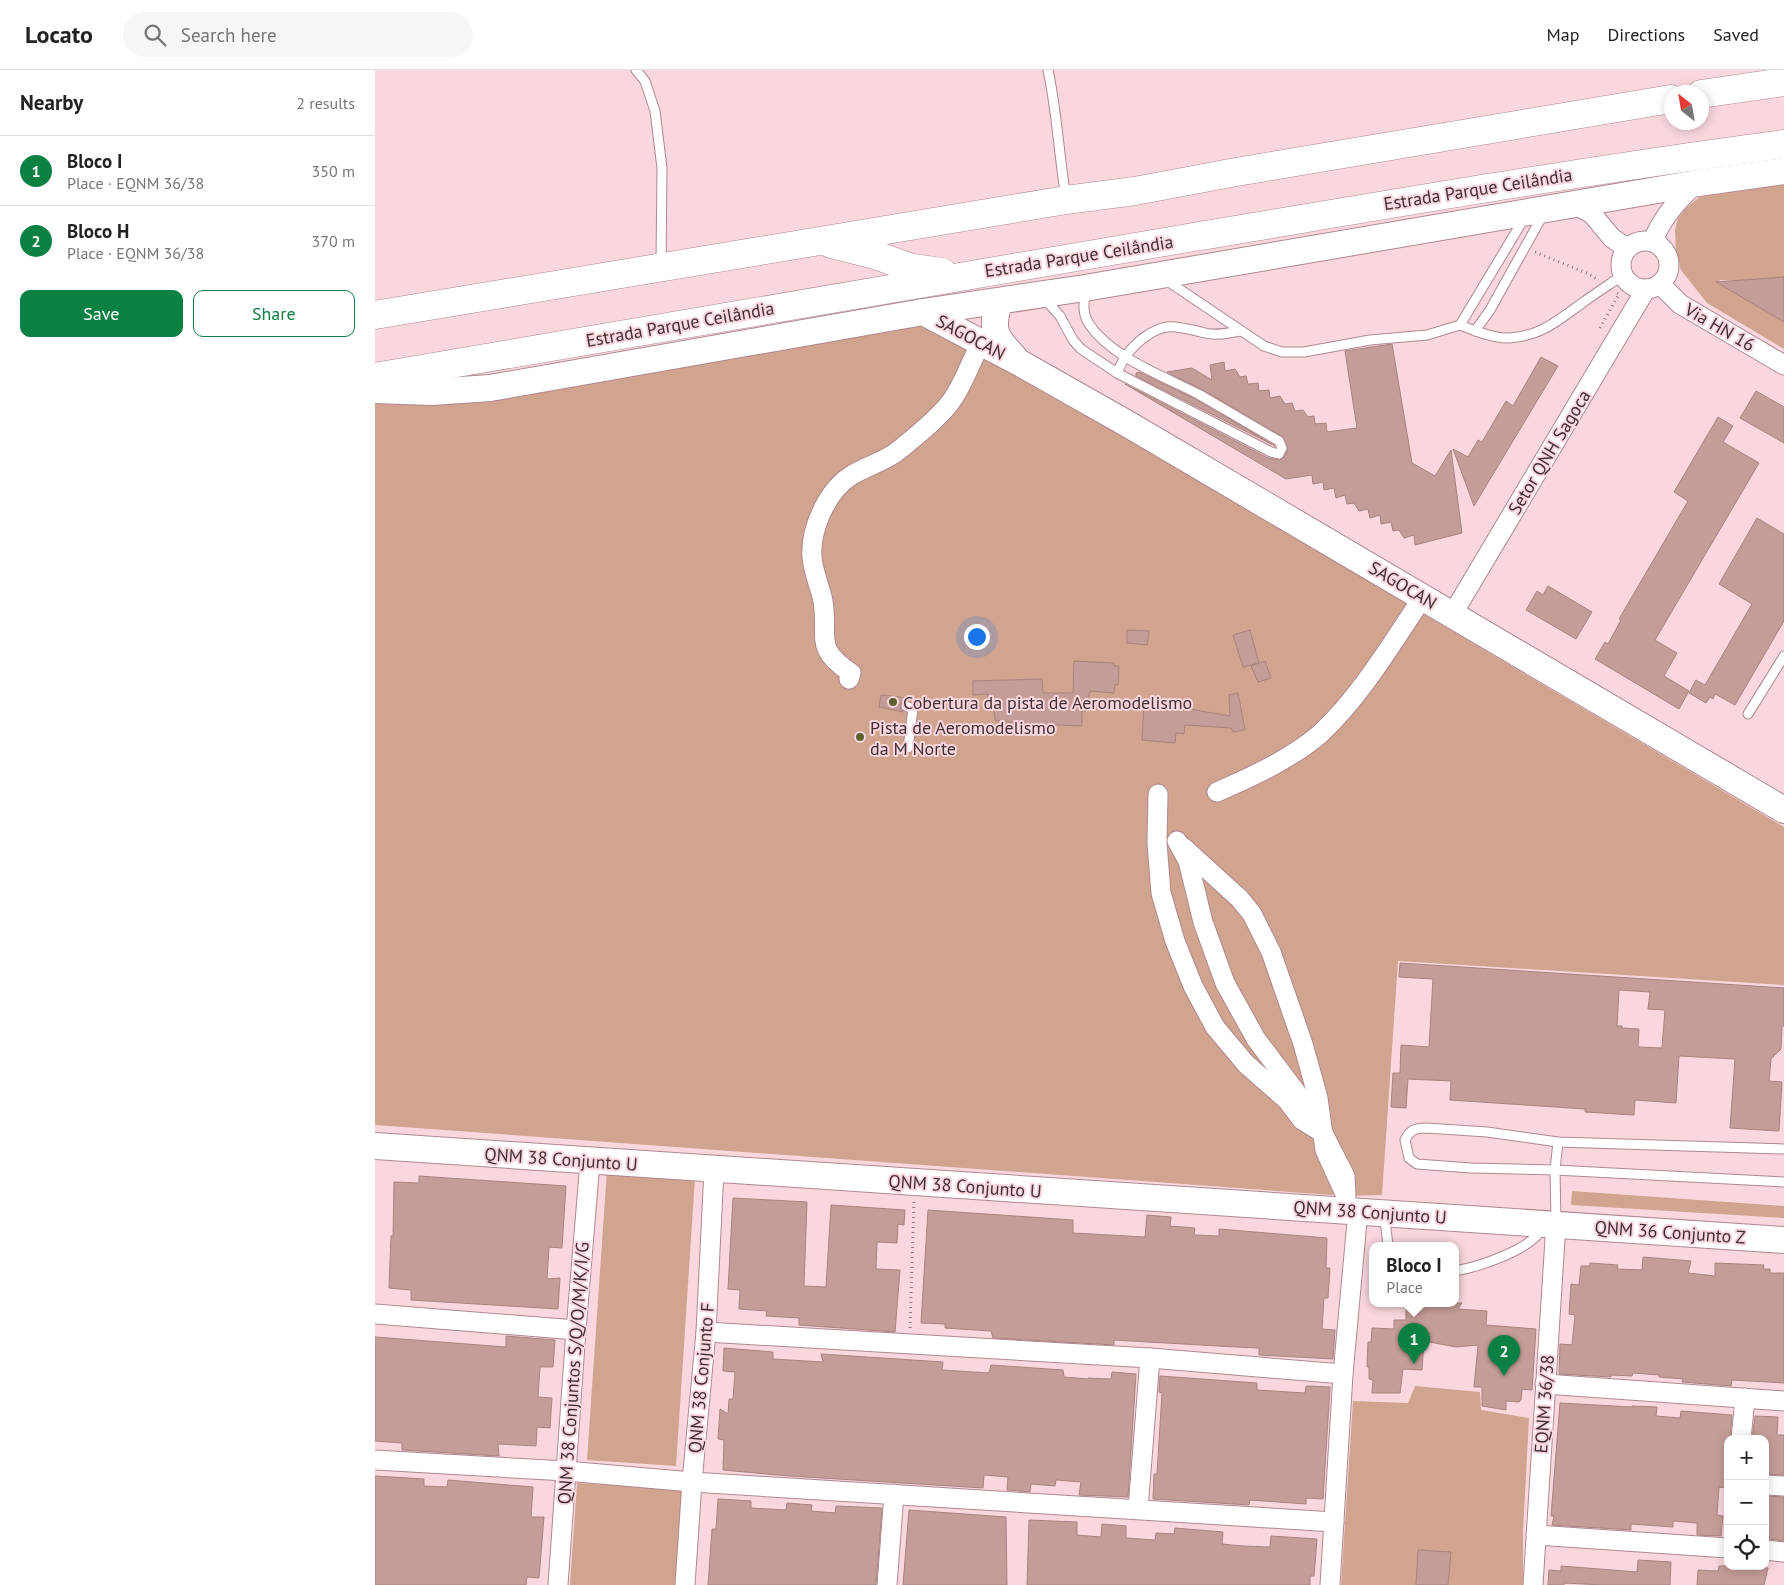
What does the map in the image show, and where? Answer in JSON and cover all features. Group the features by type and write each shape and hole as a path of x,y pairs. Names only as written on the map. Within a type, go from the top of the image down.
{"highway":[{"path":"1709,93 1784,82"},
{"path":"375,315 955,218 1135,191 1236,172 1664,100"},
{"name":"Estrada Parque Ceilândia","path":"375,377 981,272 1529,180 1784,144"},
{"path":"830,298 858,284 916,240 955,218"},
{"path":"817,242 875,255 912,268 935,271 981,272"}],"street":[{"path":"375,390 432,392 490,388 923,312 999,302 1159,276 1697,183 1784,171"},
{"path":"1659,245 1653,242 1639,241 1627,248 1620,261 1617,282 1632,286 1653,286 1665,278 1669,264 1664,250 1654,238 1659,226 1672,207 1697,183"},
{"path":"1574,204 1592,214 1612,238 1627,248"},
{"name":"Via HN 16","path":"1653,286 1680,304 1784,364"},
{"name":"Setor QNH Sagoca","path":"1452,615 1653,286"},
{"name":"SAGOCAN","path":"999,302 995,317 995,330 1001,343 1020,363"},
{"name":"SAGOCAN","path":"923,312 1020,363 1126,423 1784,810"},
{"path":"849,679 851,673 838,664 824,645 823,602 812,556 820,516 837,486 851,476 897,452 953,400 967,375 981,343"},
{"path":"1217,792 1253,776 1287,757 1318,735 1346,707 1423,597"},
{"path":"1159,794 1163,818 1188,862 1203,922 1225,983 1256,1039 1311,1112 1323,1133 1302,1120 1287,1100 1246,1064 1215,1027 1193,986 1175,941 1161,893 1157,844 1159,794"},
{"path":"1177,841 1240,899 1252,914 1262,932 1271,952 1303,1044 1318,1098 1323,1133"},
{"path":"1188,862 1222,900 1247,923 1262,932"},
{"name":"QNM 38 Conjunto U","path":"375,1146 590,1162 1550,1223"},
{"name":"QNM 38 Conjuntos S/Q/O/M/K/I/G","path":"558,1585 590,1162"},
{"name":"QNM 38 Conjunto F","path":"685,1585 692,1482 706,1332 715,1170"},
{"path":"1330,1585 1343,1374 1358,1211"},
{"name":"QNM 36 Conjunto Z","path":"1550,1223 1784,1240"},
{"name":"EQNM 36/38","path":"1533,1585 1545,1384 1550,1223"},
{"path":"375,1314 576,1330"},
{"path":"706,1332 1150,1358 1343,1374"},
{"path":"1138,1509 1150,1358"},
{"path":"1545,1384 1784,1401"},
{"path":"1741,1435 1745,1398"},
{"path":"375,1460 566,1471 692,1482 1334,1522"},
{"path":"1769,1485 1784,1486"},
{"path":"887,1585 894,1494"},
{"path":"1536,1535 1724,1548"},
{"path":"1769,1550 1784,1552"}],"lane":[{"path":"637,70 645,81 655,111 662,168 661,268"},
{"path":"1048,70 1054,98 1059,157 1066,200"},
{"path":"1475,331 1490,310 1525,248 1537,210"},
{"path":"1460,325 1537,210"},
{"path":"1159,276 1264,346 1282,352 1303,352 1370,340 1427,335 1460,325 1475,331 1507,338 1530,335 1557,322 1581,304 1617,282"},
{"path":"1041,295 1060,316 1073,340 1081,349 1117,373 1271,452 1279,454 1282,448 1279,441 1199,395 1124,356 1099,337 1088,323 1083,312 1085,288"},
{"path":"1117,373 1124,356 1149,334 1163,327 1179,327 1205,334 1220,335 1240,331"},
{"path":"1748,714 1784,656"},
{"path":"906,706 913,709 908,748"},
{"path":"1784,1149 1559,1142 1487,1132 1426,1128 1418,1128 1410,1132 1405,1140 1409,1158 1417,1164 1784,1182"},
{"path":"1459,1270 1479,1266 1503,1256 1538,1236 1550,1223 1559,1142"},
{"path":"1384,1213 1388,1242"}],"path":[{"path":"1525,248 1589,274 1604,284"},
{"path":"1596,337 1619,294 1617,282"},
{"path":"909,1344 915,1183"}],"shaded area":[{"path":"1784,182 1784,282 1719,280 1784,319 1784,349 1707,303 1681,270 1676,251 1675,230 1678,218 1687,207 1701,196"},
{"path":"914,324 934,324 1412,602 1425,615 1784,827 1784,985 1398,961 1382,1195 1346,1196 375,1125 375,397"},
{"path":"607,1170 695,1178 676,1466 587,1460"},
{"path":"1572,1191 1784,1206 1784,1218 1571,1205"},
{"path":"1415,1386 1480,1392 1481,1410 1529,1418 1523,1532 1523,1585 1341,1585 1353,1401 1408,1403"},
{"path":"577,1483 684,1489 678,1585 570,1585"}],"building":[{"path":"1784,277 1784,322 1716,282"},
{"path":"1392,344 1412,463 1435,476 1451,450 1462,533 1415,545 1414,535 1404,538 1399,530 1393,531 1391,522 1381,524 1380,515 1370,518 1368,509 1359,511 1354,503 1347,504 1345,495 1336,498 1334,488 1324,490 1323,482 1313,484 1312,475 1286,479 1125,384 1268,458 1280,460 1288,449 1282,436 1203,390 1167,372 1192,368 1212,380 1210,365 1224,362 1225,371 1235,369 1240,377 1246,376 1248,384 1258,383 1259,391 1269,390 1270,398 1280,396 1285,404 1292,403 1295,411 1303,410 1308,417 1314,416 1315,424 1326,423 1327,432 1357,428 1345,351"},
{"path":"1541,357 1558,366 1474,506 1453,449 1468,457 1478,440 1482,442 1506,401 1513,406"},
{"path":"1139,372 1197,400 1275,446 1136,376 1136,373"},
{"path":"1756,391 1784,407 1784,443 1740,418"},
{"path":"1718,417 1733,426 1723,442 1759,463 1655,640 1677,653 1664,676 1689,691 1679,709 1595,659 1605,642 1608,644 1621,620 1619,619 1688,501 1674,492"},
{"path":"1757,518 1784,534 1784,621 1735,705 1715,694 1713,699 1710,697 1706,703 1689,693 1696,680 1705,685 1752,604 1719,584"},
{"path":"1548,586 1592,612 1576,639 1526,610 1537,591 1543,595"},
{"path":"1127,630 1149,631 1147,645 1127,643"},
{"path":"1250,630 1259,663 1243,667 1233,635"},
{"path":"1074,661 1114,663 1114,666 1119,666 1118,685 1115,684 1114,693 1090,691 1085,711 1082,711 1082,726 1015,723 995,720 994,706 987,704 988,694 973,695 973,681 1042,679 1043,693 1073,693"},
{"path":"1265,661 1271,678 1258,682 1251,666"},
{"path":"1238,693 1245,730 1233,732 1231,728 1185,725 1184,734 1176,733 1175,743 1142,740 1144,704 1159,704 1184,710 1184,708 1230,716 1229,695"},
{"name":"Cobertura da pista de Aeromodelismo","path":"881,695 908,698 900,704 903,712 879,707"},
{"path":"1400,963 1784,988 1784,1026 1782,1026 1781,1049 1771,1059 1769,1081 1782,1082 1779,1131 1730,1128 1735,1059 1679,1056 1676,1103 1635,1100 1634,1115 1585,1112 1585,1109 1450,1100 1451,1081 1408,1079 1406,1108 1391,1107 1393,1073 1400,1073 1401,1045 1429,1047 1433,979 1399,977","holes":["1619,990 1650,992 1648,1009 1665,1010 1662,1048 1638,1047 1639,1029 1617,1026"]},
{"path":"419,1176 566,1186 562,1248 549,1247 547,1279 560,1278 558,1309 411,1300 411,1290 389,1288 391,1236 393,1236 394,1182 419,1183"},
{"path":"733,1198 807,1202 804,1286 826,1287 831,1205 905,1210 904,1225 898,1224 897,1243 877,1242 876,1269 900,1270 895,1332 799,1325 799,1318 766,1316 767,1311 739,1309 740,1290 728,1289"},
{"path":"928,1210 1073,1220 1073,1233 1145,1237 1147,1215 1171,1217 1170,1226 1195,1228 1194,1235 1219,1236 1219,1229 1327,1238 1326,1268 1330,1268 1328,1298 1324,1298 1322,1329 1335,1330 1333,1359 1259,1355 1259,1348 1114,1340 1114,1345 993,1338 991,1331 945,1328 945,1324 921,1323"},
{"path":"1643,1257 1691,1261 1688,1273 1715,1276 1715,1263 1764,1265 1763,1269 1770,1269 1770,1273 1784,1273 1784,1383 1732,1380 1731,1386 1682,1382 1683,1379 1633,1373 1632,1376 1611,1375 1611,1377 1559,1374 1560,1344 1572,1345 1575,1315 1569,1314 1571,1284 1579,1285 1581,1266 1590,1266 1590,1263 1618,1265 1617,1269 1642,1270"},
{"path":"1459,1303 1462,1303 1458,1309 1487,1311 1486,1325 1536,1329 1532,1390 1522,1389 1519,1402 1506,1401 1506,1410 1482,1406 1482,1387 1474,1387 1478,1345 1456,1347 1424,1341 1422,1370 1403,1369 1400,1393 1372,1393 1373,1380 1369,1379 1369,1367 1367,1367 1368,1342 1371,1342 1372,1328 1394,1329 1394,1320 1406,1320 1406,1307 1459,1307"},
{"path":"506,1336 555,1340 553,1367 540,1367 538,1397 552,1398 550,1428 537,1427 536,1446 498,1444 499,1456 402,1450 402,1443 375,1441 375,1337 506,1347"},
{"path":"724,1348 773,1352 773,1359 823,1362 821,1354 943,1362 942,1370 989,1373 991,1365 1063,1370 1064,1377 1088,1379 1111,1379 1112,1372 1136,1374 1128,1497 1079,1495 1081,1482 1056,1480 1055,1486 1031,1484 1030,1492 1007,1490 1008,1477 984,1475 983,1488 723,1470 724,1440 718,1439 720,1409 728,1414 729,1399 733,1399 735,1372 723,1371"},
{"path":"1160,1376 1257,1383 1257,1390 1305,1393 1306,1386 1330,1387 1323,1499 1306,1498 1306,1504 1250,1500 1249,1505 1153,1499 1154,1474 1157,1474 1162,1393 1159,1392"},
{"path":"1560,1403 1657,1407 1656,1416 1680,1418 1681,1411 1732,1415 1730,1435 1724,1435 1724,1488 1719,1487 1717,1515 1723,1516 1721,1536 1697,1535 1697,1523 1673,1521 1673,1527 1631,1524 1631,1530 1552,1525 1554,1516 1551,1516"},
{"path":"1755,1416 1778,1417 1777,1435 1784,1435 1784,1475 1769,1474 1769,1435 1753,1435"},
{"path":"375,1476 424,1479 424,1486 447,1487 448,1480 533,1487 531,1517 544,1517 539,1578 527,1577 526,1585 375,1585"},
{"path":"1769,1496 1784,1497 1784,1541 1769,1539"},
{"path":"718,1499 751,1501 751,1508 786,1510 787,1503 812,1505 811,1511 835,1513 836,1506 882,1508 876,1585 708,1585 712,1529 716,1529"},
{"path":"909,1510 1006,1517 1007,1585 903,1585"},
{"path":"1029,1520 1077,1522 1077,1535 1101,1537 1102,1524 1126,1526 1126,1538 1155,1540 1156,1533 1174,1534 1175,1528 1223,1532 1222,1544 1242,1546 1270,1547 1271,1536 1317,1539 1314,1576 1310,1576 1310,1585 1027,1585"},
{"path":"1418,1550 1451,1552 1448,1585 1416,1585"},
{"path":"1638,1560 1671,1562 1670,1585 1564,1583 1564,1585 1548,1585 1549,1570 1561,1571 1561,1566 1637,1572"},
{"path":"1719,1566 1724,1566 1724,1570 1768,1570 1764,1585 1697,1585 1698,1570 1718,1571"}],"place":[{"name":"Cobertura da pista de Aeromodelismo","path":"893,702"},
{"name":"Pista de Aeromodelismo da M Norte","path":"860,737"},
{"name":"Bloco I","path":"1414,1364"},
{"name":"Bloco H","path":"1504,1376"}]}
